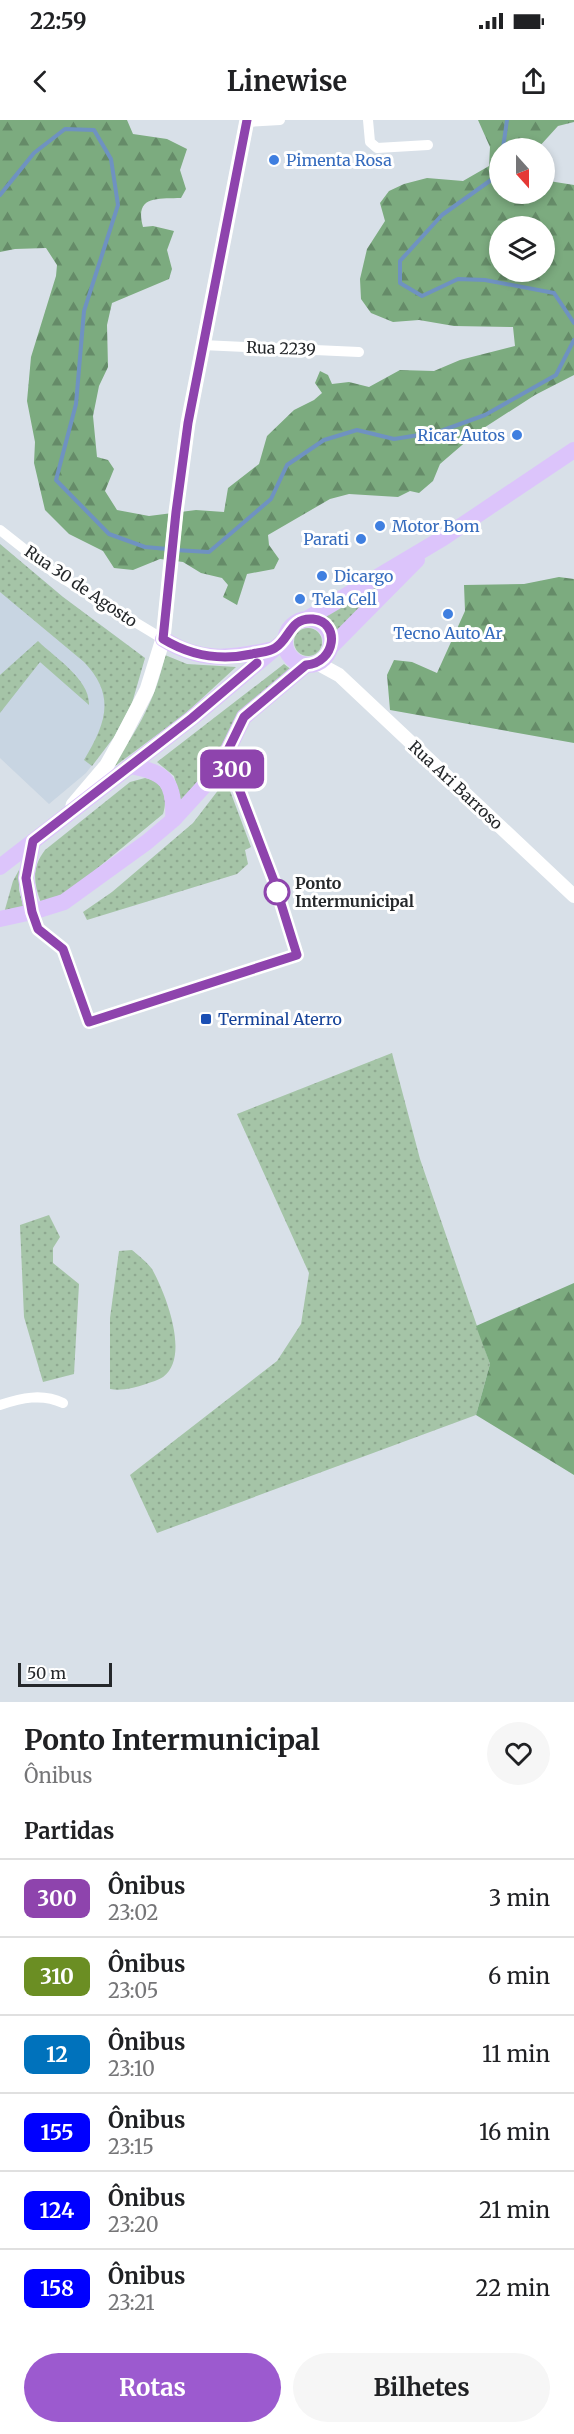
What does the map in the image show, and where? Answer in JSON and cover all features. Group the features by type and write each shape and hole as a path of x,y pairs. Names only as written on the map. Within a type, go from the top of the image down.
{"main road":[{"path":"60,820 106,765 121,740 147,690 163,639 176,512 202,345 247,121"},
{"path":"0,867 192,718 279,645 292,626 443,538 574,450"},
{"path":"0,919 64,902 86,888 173,820 211,776 244,717 321,657 395,581 443,538"},
{"path":"305,620 312,619 323,623 330,633 321,657"},
{"path":"163,639 180,650 201,656 247,655 279,645"},
{"path":"279,645 296,662 321,657"},
{"path":"130,766 151,769 165,778 174,804 173,820"},
{"path":"32,912 26,878 33,841"}],"street":[{"path":"247,121 280,120"},
{"path":"368,120 370,142 376,148 428,145"},
{"name":"Rua 2239","path":"202,345 359,352"},
{"name":"Rua 30 de Agosto","path":"0,530 57,575 163,639"},
{"name":"Rua Ari Barroso","path":"321,657 574,896"},
{"path":"0,1405 25,1397 52,1398 63,1403"}],"shaded area":[{"path":"0,544 63,597 145,658 132,703 114,737 86,773 49,804 0,758"}],"green space":[{"path":"0,120 127,120 133,134 167,139 187,149 180,170 186,189 181,198 156,199 145,204 142,209 143,227 153,226 174,231 167,250 172,269 169,279 112,303 107,325 108,367 99,386 93,416 97,457 108,460 114,469 105,491 117,510 149,516 196,510 224,512 228,488 259,464 267,436 294,410 314,400 322,393 315,383 320,371 328,375 332,384 349,382 369,387 400,370 434,371 460,360 515,346 513,327 454,326 419,320 393,322 371,313 361,299 360,279 367,249 385,221 380,203 389,191 404,184 427,178 463,181 489,166 489,204 555,204 555,182 574,185 574,375 535,395 476,433 440,464 433,481 419,493 410,491 398,497 349,494 330,499 268,535 269,545 279,559 274,569 247,574 237,605 223,597 228,585 222,578 201,573 183,562 160,559 133,570 114,568 103,551 69,534 45,510 34,463 35,442 27,401 31,357 56,276 57,265 46,248 0,252"},
{"path":"478,120 574,120 574,122 558,126 547,138 489,138 489,145"},
{"path":"0,544 63,597 145,658 132,703 114,737 92,766 84,760 102,723 104,699 101,687 84,662 0,592"},
{"path":"559,577 574,579 574,743 390,710 387,675 394,660 412,662 437,673 465,611 464,585 524,584"},
{"path":"383,580 338,633 325,615"},
{"path":"308,628 318,632 322,642 318,652 308,656 298,652 294,642 298,632"},
{"path":"38,641 78,678 88,695 89,705 40,662 0,713 0,675"},
{"path":"165,655 187,664 236,667 185,714 107,772 127,745 143,717 156,687"},
{"path":"284,664 293,671 224,744 181,801 174,776 157,762"},
{"path":"145,778 157,783 163,791 165,802 163,814 82,881 58,897 41,903 35,875 38,862 45,850 130,782"},
{"path":"226,780 251,847 245,850 248,864 237,874 87,920 83,912 112,892 193,823"},
{"path":"19,870 19,890 24,909 4,913 13,881"},
{"path":"392,1053 420,1159 490,1364 476,1415 157,1533 130,1475 277,1361 301,1324 309,1273 237,1114"},
{"path":"49,1215 60,1237 53,1248 53,1263 79,1284 74,1374 43,1382 24,1317 20,1225"},
{"path":"132,1250 152,1269 163,1293 173,1324 175,1355 171,1368 163,1377 132,1388 110,1389 110,1318 119,1251"},
{"path":"574,1283 574,1475 476,1415 490,1364 476,1326"}],"waterway":[{"path":"504,138 507,120"},
{"path":"0,195 34,153 65,129 94,130 111,159 118,205 84,311 76,404 56,480 109,534 145,547 168,549"},
{"path":"489,181 442,215 400,261 400,283 422,296 458,279 485,280 554,293 574,323"},
{"path":"175,550 209,552 271,499 287,465 324,440 357,430 394,439 438,432 485,415 556,375 574,340"}],"bus line":[{"name":"300","path":"247,120 188,423 163,639 180,650 201,656 223,657 247,655 273,649 285,640 292,626 305,620 318,620 330,633 331,647 325,657 317,663 306,665 244,717 228,750 248,818 274,881 297,955 89,1022 63,949 38,929 32,912 26,878 27,863 33,841 192,718 257,663"}],"place":[{"name":"Pimenta Rosa","path":"274,160"},
{"name":"Ricar Autos","path":"517,435"},
{"name":"Motor Bom","path":"380,526"},
{"name":"Parati","path":"361,539"},
{"name":"Dicargo","path":"322,576"},
{"name":"Tela Cell","path":"300,599"},
{"name":"Tecno Auto Ar","path":"448,614"},
{"name":"Ponto Intermunicipal","path":"277,892"},
{"name":"Terminal Aterro","path":"206,1019"}]}
